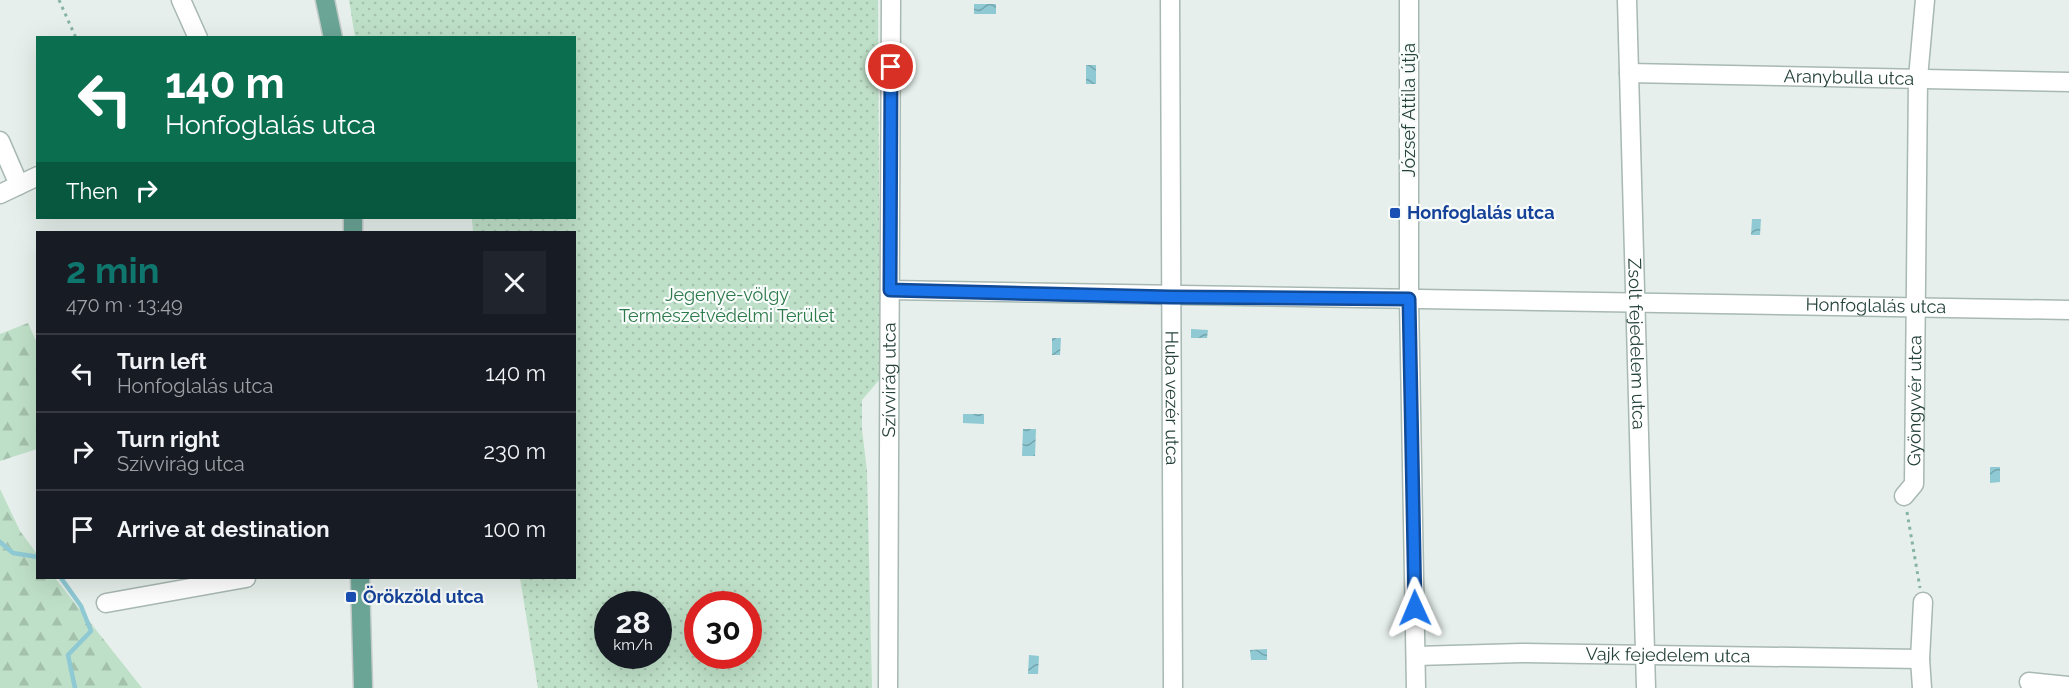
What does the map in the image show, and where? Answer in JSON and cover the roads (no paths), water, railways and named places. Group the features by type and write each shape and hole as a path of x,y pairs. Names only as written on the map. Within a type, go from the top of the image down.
{"main road":[{"path":"325,0 331,36"},
{"path":"360,579 363,688"}],"street":[{"path":"182,0 197,36"},
{"name":"Szívvirág utca","path":"888,688 891,0"},
{"name":"Huba vezér utca","path":"1170,0 1173,688"},
{"name":"József Attila útja","path":"1409,0 1409,299 1416,688"},
{"name":"Zsolt fejedelem utca","path":"1627,0 1646,688"},
{"name":"Gyöngyvér utca","path":"1904,496 1914,484 1918,78 1924,0"},
{"name":"Aranybulla utca","path":"1629,73 2069,82"},
{"path":"0,141 19,185"},
{"path":"0,194 36,177"},
{"name":"Honfoglalás utca","path":"890,290 1170,297 2069,310"},
{"path":"106,603 240,579"},
{"path":"1922,688 1920,659 1923,602"},
{"name":"Vajk fejedelem utca","path":"1416,656 1521,653 1920,659"},
{"path":"2029,682 2069,686"}],"water":[{"path":"974,4 996,4 996,14 974,14"},
{"path":"1086,65 1096,65 1096,84 1086,84"},
{"path":"1752,219 1761,219 1760,235 1751,235"},
{"path":"1191,329 1208,330 1207,338 1191,338"},
{"path":"1052,338 1061,338 1060,355 1052,355"},
{"path":"963,414 984,414 984,424 963,423"},
{"path":"1023,429 1036,429 1035,456 1022,456"},
{"path":"1990,467 2000,467 2000,482 1990,483"},
{"path":"1267,649 1267,660 1251,660 1250,650"},
{"path":"1029,655 1039,656 1038,674 1028,674"}],"waterway":[{"path":"0,542 13,553 36,557"},
{"path":"62,579 81,606 91,631 68,655 75,688"}],"place":[{"name":"Honfoglalás utca","path":"1395,213"},
{"name":"Örökzöld utca","path":"351,597"}],"park label":[{"name":"Jegenye-völgy Természetvédelmi Terület","path":"727,305"}]}
